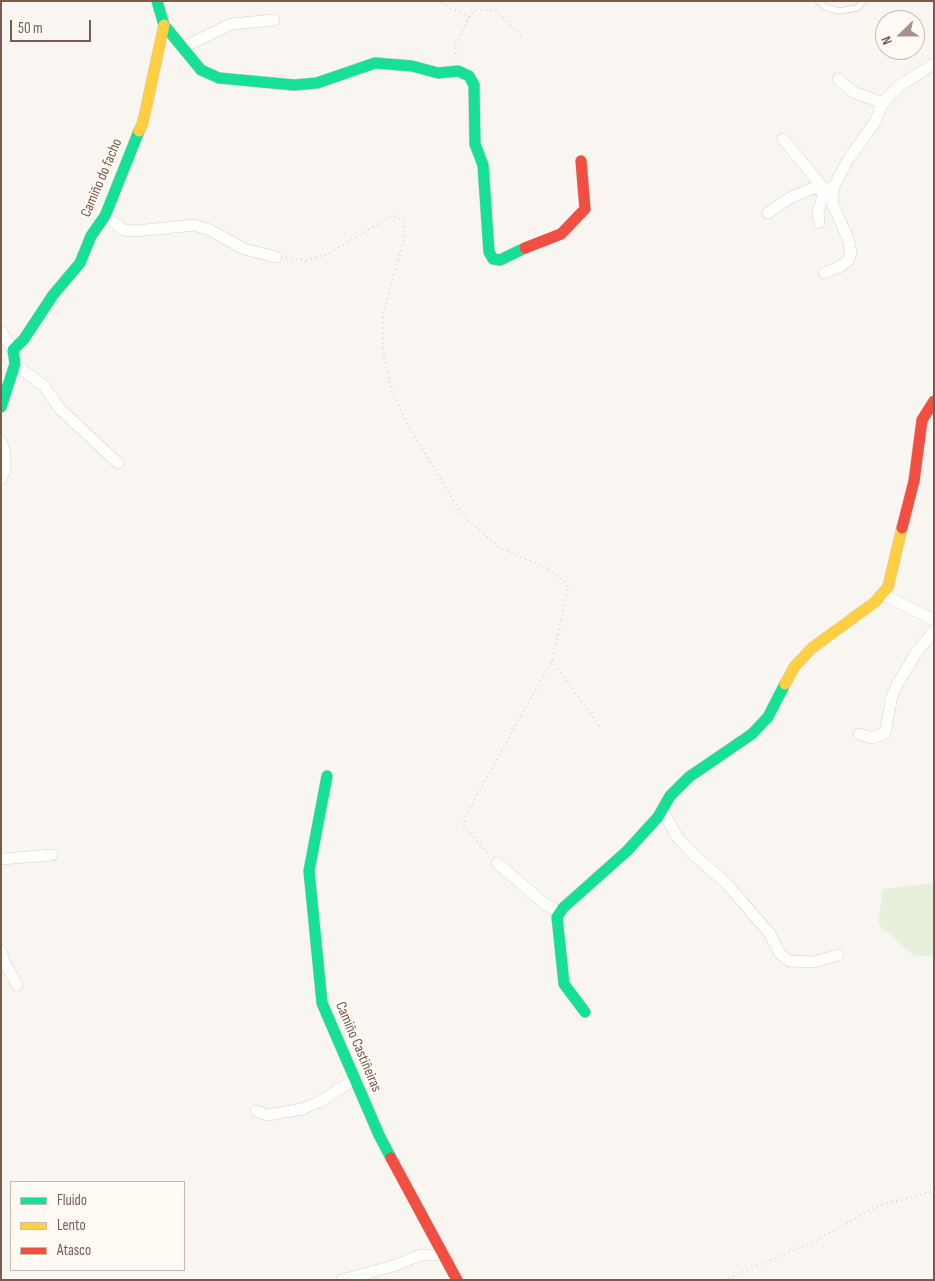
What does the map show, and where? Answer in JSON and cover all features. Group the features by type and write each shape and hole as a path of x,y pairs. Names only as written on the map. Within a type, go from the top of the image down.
{"street":[{"path":"157,1 164,25 201,70 219,78 294,85 317,83 375,63 412,66 438,73 454,71 469,76 474,85 476,144 483,165 489,252 493,259 500,260 546,238 561,234 572,224 585,209 581,161"},
{"path":"184,47 231,24 274,20"},
{"name":"Camiño do facho","path":"13,350 24,339 53,295 80,263 91,236 105,216 130,148 143,122 164,25"},
{"path":"819,223 818,212 830,188 875,122 883,103 898,86 934,64"},
{"path":"838,79 853,92 883,103"},
{"path":"783,140 830,188 832,203 848,238 851,252 848,261 839,268 824,272"},
{"path":"768,213 788,199 813,188 830,188"},
{"path":"105,216 124,230 136,231 194,225 210,230 244,248 276,257"},
{"path":"1,332 13,350 14,364 1,407"},
{"path":"14,364 44,386 60,409 118,463"},
{"path":"585,1012 564,984 557,917 560,912 627,851 662,810 670,796 689,776 752,734 768,717 795,666 812,648 875,602 888,586 914,481 922,420 934,401"},
{"path":"1,442 5,452 5,470 1,479"},
{"path":"882,594 934,620"},
{"path":"859,734 872,738 885,733 892,696 898,683 916,653 934,632"},
{"name":"Camiño Castiñeiras","path":"327,776 309,871 322,1003 379,1135 457,1280"},
{"path":"662,810 678,838 694,856 727,884 770,934 780,954 789,961 814,962 838,955"},
{"path":"1,859 52,855"},
{"path":"497,863 546,905 560,912"},
{"path":"1,951 4,961 17,985"},
{"path":"256,1111 268,1115 302,1109 319,1102 355,1079"},
{"path":"342,1280 393,1266 421,1255 444,1255"}],"lane":[{"path":"818,1 825,7 838,11 857,8 864,1"}],"path":[{"path":"437,1 468,17"},
{"path":"454,71 457,51 455,45 468,17 475,10 495,10 524,38"},
{"path":"276,257 306,260 326,255 388,218 395,216 404,221 406,236 383,314 383,352 392,392 408,425 463,516 500,548 546,568 566,583 568,594 552,660 464,820 464,826 468,832 497,863"},
{"path":"552,660 600,726"},
{"path":"724,1280 817,1240 878,1206 934,1192"}],"green space":[{"path":"934,883 934,956 915,957 878,924 883,889"}],"traffic: fast":[{"path":"157,1 164,25 201,70 219,78 294,85 317,83 375,63 412,66 438,73 458,71 469,76 474,85 475,144 483,165 489,252 493,259 500,260 525,248"},
{"path":"1,407 15,364 13,350 24,339 53,295 80,263 91,236 105,216 139,131"},
{"path":"585,1012 564,984 557,917 563,908 627,851 658,817 670,796 689,777 752,734 768,717 785,684"},
{"path":"327,776 309,871 322,1003 379,1135 391,1158"}],"traffic: slow":[{"path":"139,131 143,122 164,25"},
{"path":"785,684 795,666 812,648 875,602 888,587 902,528"}],"traffic: jam":[{"path":"525,248 561,234 585,209 581,161"},
{"path":"902,528 914,481 922,420 934,401"},
{"path":"391,1158 457,1280"}]}
